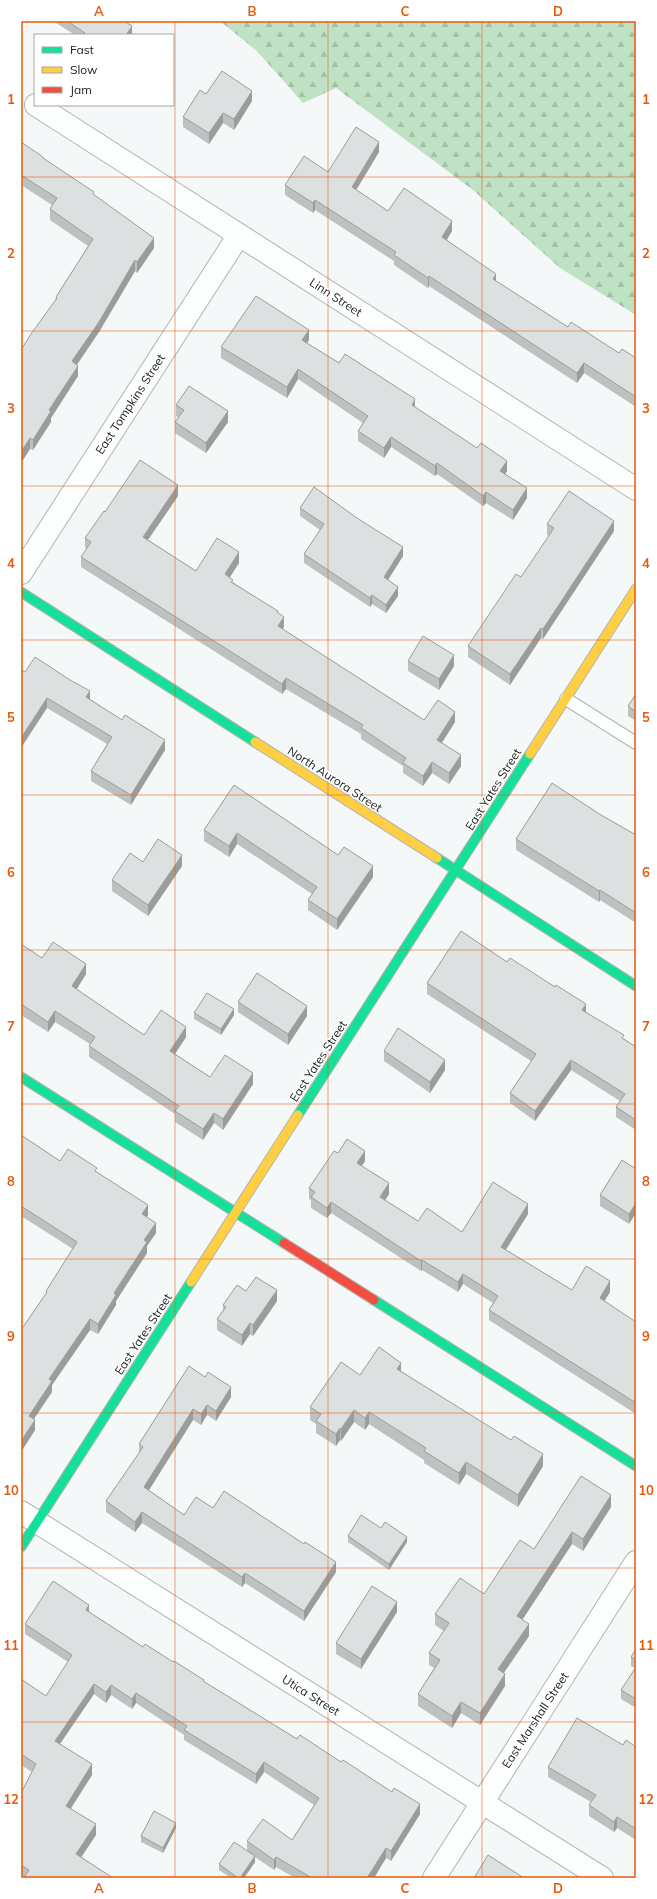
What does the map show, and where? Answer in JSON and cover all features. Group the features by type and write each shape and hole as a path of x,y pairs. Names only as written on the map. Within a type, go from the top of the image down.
{"street":[{"name":"Linn Street","path":"21,96 34,104"},
{"name":"Linn Street","path":"37,106 636,489"},
{"name":"East Tompkins Street","path":"21,573 239,235"},
{"name":"East Yates Street","path":"21,1547 29,1517 235,1212 636,589"},
{"name":"North Aurora Street","path":"21,592 636,986"},
{"path":"21,1077 636,1466"},
{"name":"Utica Street","path":"29,1517 602,1878"},
{"name":"East Marshall Street","path":"434,1878 636,1562"}],"lane":[{"path":"566,699 636,743"}],"green space":[{"path":"220,21 636,21 636,315 560,268 473,190 336,88 303,103 257,51"}],"building":[{"path":"67,21 124,21 132,26 127,34 85,33"},
{"path":"222,71 252,91 234,119 223,113 209,133 183,117 200,90 206,94"},
{"path":"356,127 379,142 352,187 388,211 404,188 452,221 442,237 496,274 493,279 568,327 571,322 619,353 622,349 636,358 636,397 584,363 577,373 429,276 428,278 394,255 396,252 315,200 313,203 285,185 304,156 328,172"},
{"path":"21,142 94,192 93,194 154,238 137,262 135,260 99,322 72,361 78,366 49,410 51,411 33,440 30,438 21,452 21,350 57,298 56,297 93,239 50,209 57,198 21,175"},
{"path":"256,296 309,330 302,340 339,363 345,354 415,399 412,405 477,448 481,443 507,461 500,471 527,488 513,510 486,492 483,496 437,463 435,466 391,437 384,448 358,431 368,416 298,369 287,387 221,347"},
{"path":"189,386 228,411 206,443 175,422 184,410 176,405"},
{"path":"140,460 178,485 143,537 196,571 217,538 239,552 225,574 233,580 231,582 278,611 277,612 284,617 278,626 424,720 438,700 455,712 437,740 461,755 449,773 432,762 423,776 403,763 406,758 361,728 363,725 286,678 282,684 81,557 91,542 85,538 104,511 105,512"},
{"path":"314,487 357,518 403,547 384,577 398,587 386,605 372,595 370,598 304,554 324,524 300,508"},
{"path":"569,491 614,521 543,629 541,628 510,674 468,646 516,574 521,577 554,528 547,524"},
{"path":"423,636 454,655 439,679 408,661"},
{"path":"35,657 90,691 86,697 122,720 125,715 165,740 131,795 91,771 112,737 47,698 21,738 21,670 25,672"},
{"path":"636,694 636,712 628,706"},
{"path":"552,783 601,815 636,835 636,913 516,839"},
{"path":"234,785 338,855 344,847 373,866 337,919 308,900 317,887 237,833 229,846 204,830"},
{"path":"158,839 182,855 148,905 112,880 130,853 143,862"},
{"path":"461,931 507,962 510,958 555,987 556,985 586,1004 582,1010 624,1035 622,1038 636,1047 636,1120 616,1107 625,1094 571,1060 535,1111 510,1093 536,1054 427,983"},
{"path":"53,942 86,964 72,986 144,1035 161,1010 186,1027 170,1051 210,1077 225,1055 253,1073 223,1119 214,1113 203,1129 175,1111 179,1106 89,1046 95,1037 55,1011 48,1022 21,1004 21,944 42,958"},
{"path":"257,973 307,1006 288,1034 238,1002"},
{"path":"207,993 234,1009 221,1029 194,1013"},
{"path":"398,1028 445,1060 430,1082 384,1051"},
{"path":"21,1135 60,1161 68,1149 97,1168 95,1171 148,1205 142,1214 156,1223 144,1240 147,1242 114,1293 116,1295 98,1324 90,1319 49,1379 52,1381 29,1416 35,1420 21,1441 21,1330 47,1292 46,1291 77,1242 21,1206"},
{"path":"347,1139 365,1151 357,1163 389,1183 380,1197 418,1221 427,1208 462,1232 493,1182 528,1204 501,1247 572,1290 586,1266 610,1281 600,1298 636,1322 636,1403 489,1310 498,1296 463,1274 458,1282 422,1260 421,1261 331,1202 327,1208 311,1197 315,1192 309,1188 334,1151 338,1153"},
{"path":"622,1160 636,1169 636,1203 629,1214 600,1195"},
{"path":"256,1277 277,1290 253,1325 250,1323 242,1335 217,1319 226,1307 223,1305 237,1285 246,1291"},
{"path":"379,1347 401,1363 397,1369 511,1440 514,1436 543,1454 518,1495 466,1462 459,1473 424,1451 426,1448 369,1412 365,1418 354,1410 336,1434 316,1421 321,1414 310,1407 341,1362 360,1375"},
{"path":"189,1366 205,1377 208,1372 231,1387 216,1411 207,1405 201,1414 193,1409 144,1487 184,1515 196,1497 213,1508 224,1491 304,1544 305,1542 336,1562 304,1611 245,1573 242,1577 142,1512 135,1522 106,1501 143,1447 139,1444"},
{"path":"581,1476 611,1495 583,1539 572,1532 517,1616 529,1624 498,1669 505,1674 480,1713 461,1702 452,1716 418,1694 440,1660 429,1653 449,1623 435,1614 460,1578 484,1594 520,1540 534,1549"},
{"path":"361,1515 381,1528 385,1522 407,1537 389,1564 348,1536"},
{"path":"53,1581 89,1605 86,1610 143,1647 145,1644 173,1662 174,1661 204,1680 203,1681 297,1739 300,1735 341,1762 343,1760 392,1792 394,1788 420,1804 391,1851 386,1848 367,1878 312,1878 276,1857 274,1860 247,1841 263,1819 292,1840 319,1798 264,1762 256,1774 184,1730 187,1726 136,1693 132,1699 111,1685 106,1692 94,1684 55,1741 92,1764 66,1806 96,1824 76,1854 113,1878 28,1878 25,1876 29,1870 21,1865 21,1793 36,1764 21,1754 21,1679 46,1696 72,1655 25,1624"},
{"path":"372,1586 397,1602 361,1659 336,1643"},
{"path":"636,1649 636,1660 631,1657"},
{"path":"636,1667 636,1699 621,1690"},
{"path":"577,1718 623,1745 626,1740 636,1747 636,1829 617,1817 614,1822 589,1805 596,1795 548,1767"},
{"path":"154,1811 176,1823 163,1848 141,1836"},
{"path":"234,1842 255,1856 240,1878 219,1864"},
{"path":"488,1855 524,1878 474,1878"}],"traffic: fast":[{"path":"21,592 255,742"},
{"path":"298,1115 530,754"},
{"path":"437,858 636,986"},
{"path":"21,1077 284,1243"},
{"path":"21,1547 191,1282"},
{"path":"374,1300 636,1466"}],"traffic: slow":[{"path":"530,754 636,589"},
{"path":"255,742 437,858"},
{"path":"191,1282 298,1115"}],"traffic: jam":[{"path":"284,1243 374,1300"}]}
